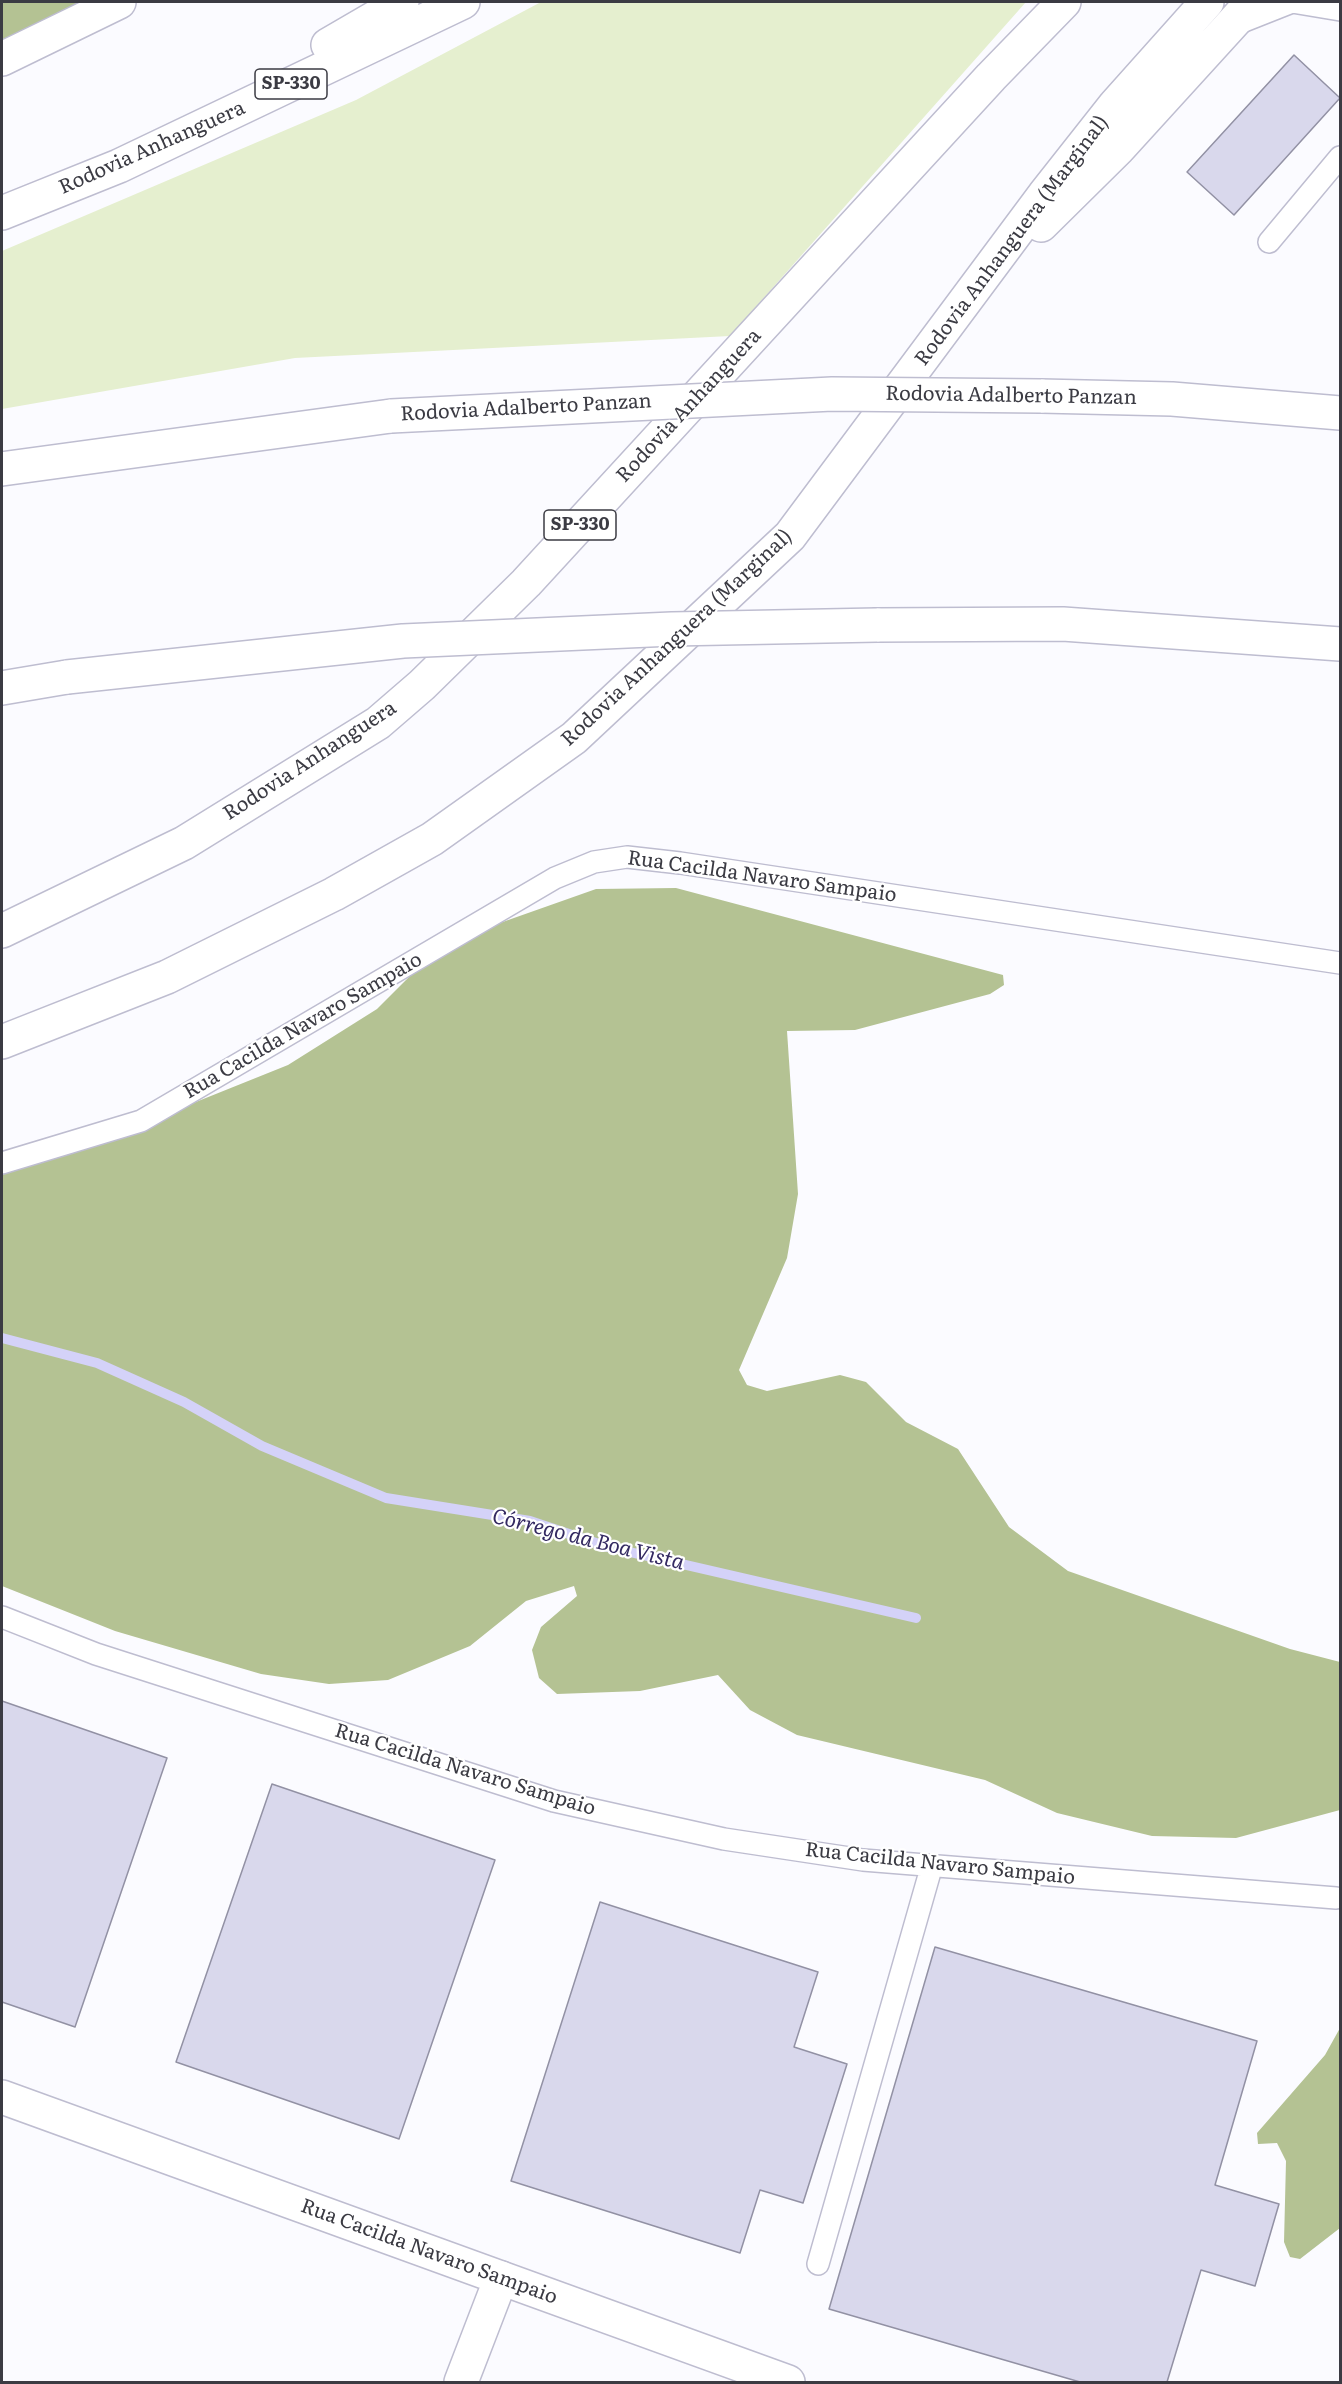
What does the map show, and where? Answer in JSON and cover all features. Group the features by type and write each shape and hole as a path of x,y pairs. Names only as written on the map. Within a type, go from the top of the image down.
{"main road":[{"path":"2,59 119,2"},
{"path":"119,166 402,2"},
{"name":"Rodovia Anhanguera","path":"2,213 119,166 463,2"},
{"name":"Rodovia Anhanguera","path":"2,931 184,843 378,723 422,685 526,583 991,77 1064,2"},
{"name":"Rodovia Anhanguera (Marginal)","path":"2,1042 167,977 334,894 432,839 574,738 790,536 1044,195 1115,105 1207,2"},
{"path":"985,277 1119,148 1252,2"},
{"name":"Rodovia Adalberto Panzan","path":"2,469 391,416 832,394 1172,399 1341,413"},
{"path":"2,688 67,677 172,664 403,641 672,629 1063,624 1341,644"},
{"name":"Rua Cacilda Navaro Sampaio","path":"2,2097 788,2382"},
{"path":"461,2382 501,2278"}],"lane":[{"path":"1227,28 1292,2 1341,10"},
{"path":"1269,243 1341,157"},
{"name":"Rua Cacilda Navaro Sampaio","path":"2,1162 141,1121 555,878 594,862 627,857 692,864 1341,963"},
{"name":"Rua Cacilda Navaro Sampaio","path":"2,1617 96,1654 554,1801 724,1839 863,1860 1336,1898"},
{"path":"818,2264 932,1865"}],"green space":[{"path":"2,2 115,2 2,50"},
{"path":"541,2 1026,2 730,336 295,358 2,409 2,251 356,100"},
{"path":"676,888 1003,975 1004,985 990,994 855,1030 787,1031 798,1194 787,1258 739,1370 747,1385 767,1391 840,1375 866,1382 906,1422 958,1449 1009,1527 1068,1571 1290,1649 1340,1662 1340,1810 1236,1838 1152,1836 1057,1813 985,1780 797,1735 750,1710 718,1675 640,1691 557,1694 539,1678 532,1650 541,1627 577,1596 574,1586 526,1601 470,1646 388,1680 329,1684 261,1674 115,1631 2,1586 2,1163 156,1118 288,1065 377,1009 425,961 463,936 596,889"},
{"path":"1340,2028 1340,2228 1300,2259 1290,2257 1284,2242 1286,2161 1277,2143 1258,2144 1257,2133 1325,2055"}],"building":[{"path":"1294,55 1340,98 1234,215 1187,172"},
{"path":"2,1701 167,1758 75,2027 2,2002"},
{"path":"272,1784 495,1860 399,2139 176,2062"},
{"path":"600,1902 818,1972 794,2047 847,2064 803,2203 760,2190 740,2253 511,2181"},
{"path":"935,1947 1257,2041 1215,2185 1279,2204 1255,2286 1201,2270 1167,2382 1080,2382 829,2309"}],"waterway":[{"name":"Córrego da Boa Vista","path":"2,1338 97,1363 184,1402 262,1446 386,1498 530,1521 608,1547 916,1618"}]}
